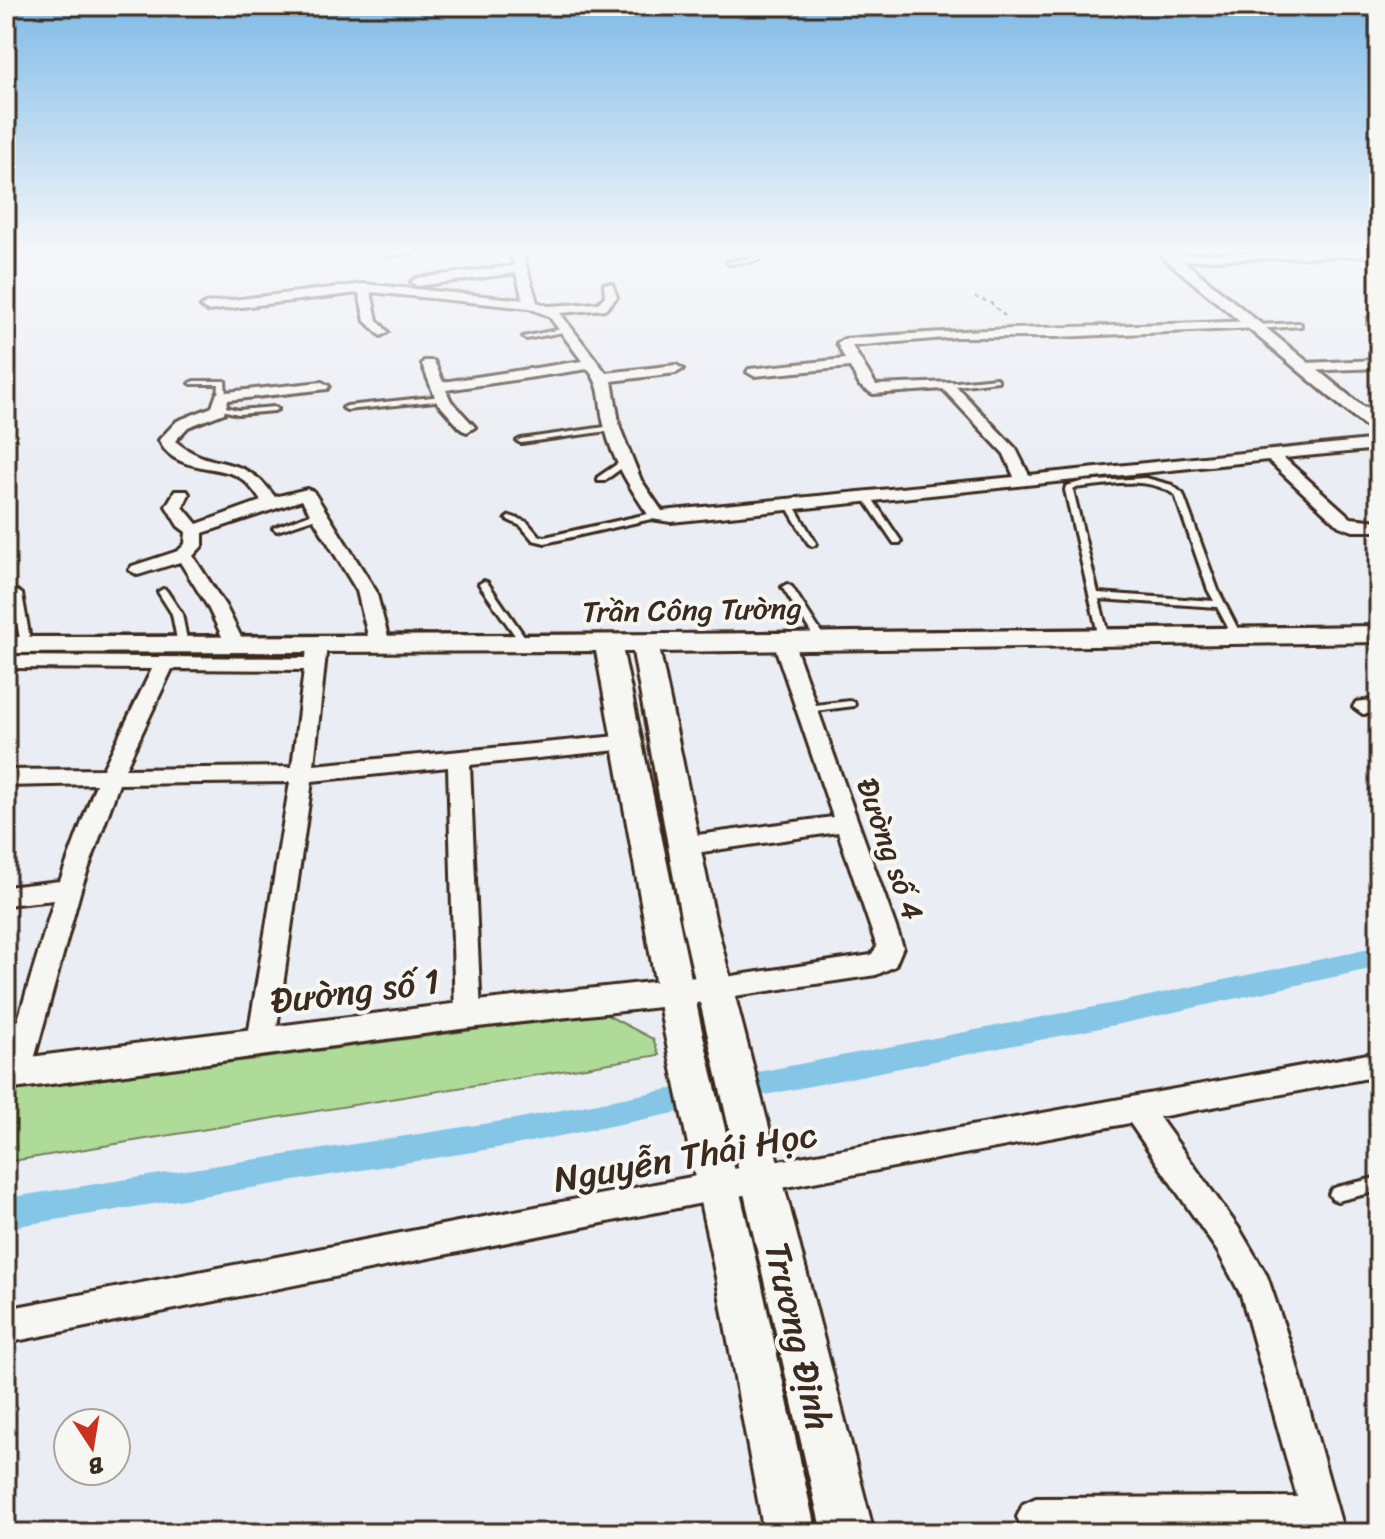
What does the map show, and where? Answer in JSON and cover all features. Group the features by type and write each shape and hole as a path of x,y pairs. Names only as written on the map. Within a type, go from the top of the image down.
{"main road":[{"name":"Trần Công Tường","path":"13,651 174,654 235,645 316,654 380,644 645,644 1379,634"},
{"path":"608,644 683,1031 736,1163"},
{"path":"645,644 682,846 718,1004 736,1163"},
{"name":"Trương Định","path":"736,1163 790,1533"},
{"name":"Trương Định","path":"736,1163 848,1533"}],"street":[{"path":"371,321 381,332"},
{"path":"558,321 606,383 612,428 633,480 657,515 671,517 1379,444"},
{"path":"1249,321 1379,429"},
{"path":"1023,480 1011,452 947,385 873,390 865,383 844,343 957,333 1255,326"},
{"path":"754,372 855,362"},
{"path":"429,364 440,392 467,427"},
{"path":"440,392 591,364"},
{"path":"1304,367 1379,364"},
{"path":"602,378 676,369"},
{"path":"271,503 256,482 234,469 199,464 169,445 167,440 177,433 182,424 221,402 322,386"},
{"path":"1270,454 1345,522 1353,526 1379,526"},
{"path":"181,494 174,506 184,522 195,530"},
{"path":"195,530 271,503 307,494 316,515 364,584 374,611 380,644"},
{"path":"138,570 184,555 194,545 195,530"},
{"path":"184,555 210,594 235,645"},
{"name":"Đường số 4","path":"718,1004 876,965 886,959 890,947 783,641"},
{"path":"11,1075 69,889 110,777 174,654"},
{"name":"Trần Công Tường","path":"174,654 316,654"},
{"path":"261,1042 302,774 316,654"},
{"path":"6,778 302,774 628,742"},
{"path":"459,760 468,1015"},
{"path":"682,846 847,823"},
{"path":"6,896 69,889"},
{"name":"Đường số 1","path":"11,1075 468,1015 676,992 718,1004"},
{"name":"Nguyễn Thái Học","path":"6,1326 736,1163 1138,1111 1379,1064"},
{"path":"1036,1517 1322,1524 1276,1352 1255,1288 1229,1241 1138,1111"}],"lane":[{"path":"1255,326 1299,325"},
{"path":"526,337 568,334"},
{"path":"545,341 568,334"},
{"path":"947,385 996,380"},
{"path":"194,383 223,382 221,402 238,412 274,409"},
{"path":"347,408 440,392"},
{"path":"1356,410 1379,409"},
{"path":"521,441 612,428"},
{"path":"601,479 626,462"},
{"path":"1104,638 1070,486 1147,482 1166,486 1179,494 1219,604 1237,637"},
{"path":"866,496 897,541"},
{"path":"789,504 812,543"},
{"path":"277,528 316,515"},
{"path":"510,519 524,524 536,538 545,540 657,515"},
{"path":"484,584 524,642"},
{"path":"787,587 821,640"},
{"path":"163,592 177,614 174,654"},
{"path":"13,651 17,594"},
{"path":"1094,596 1219,604"},
{"path":"807,709 850,704"},
{"path":"1337,1194 1379,1184"}],"path":[{"path":"1010,321 1012,331"}],"green space":[{"path":"603,1013 653,1039 659,1055 6,1162 6,1092"}],"waterway":[{"path":"6,1213 515,1132 1120,1013 1379,957"}]}
